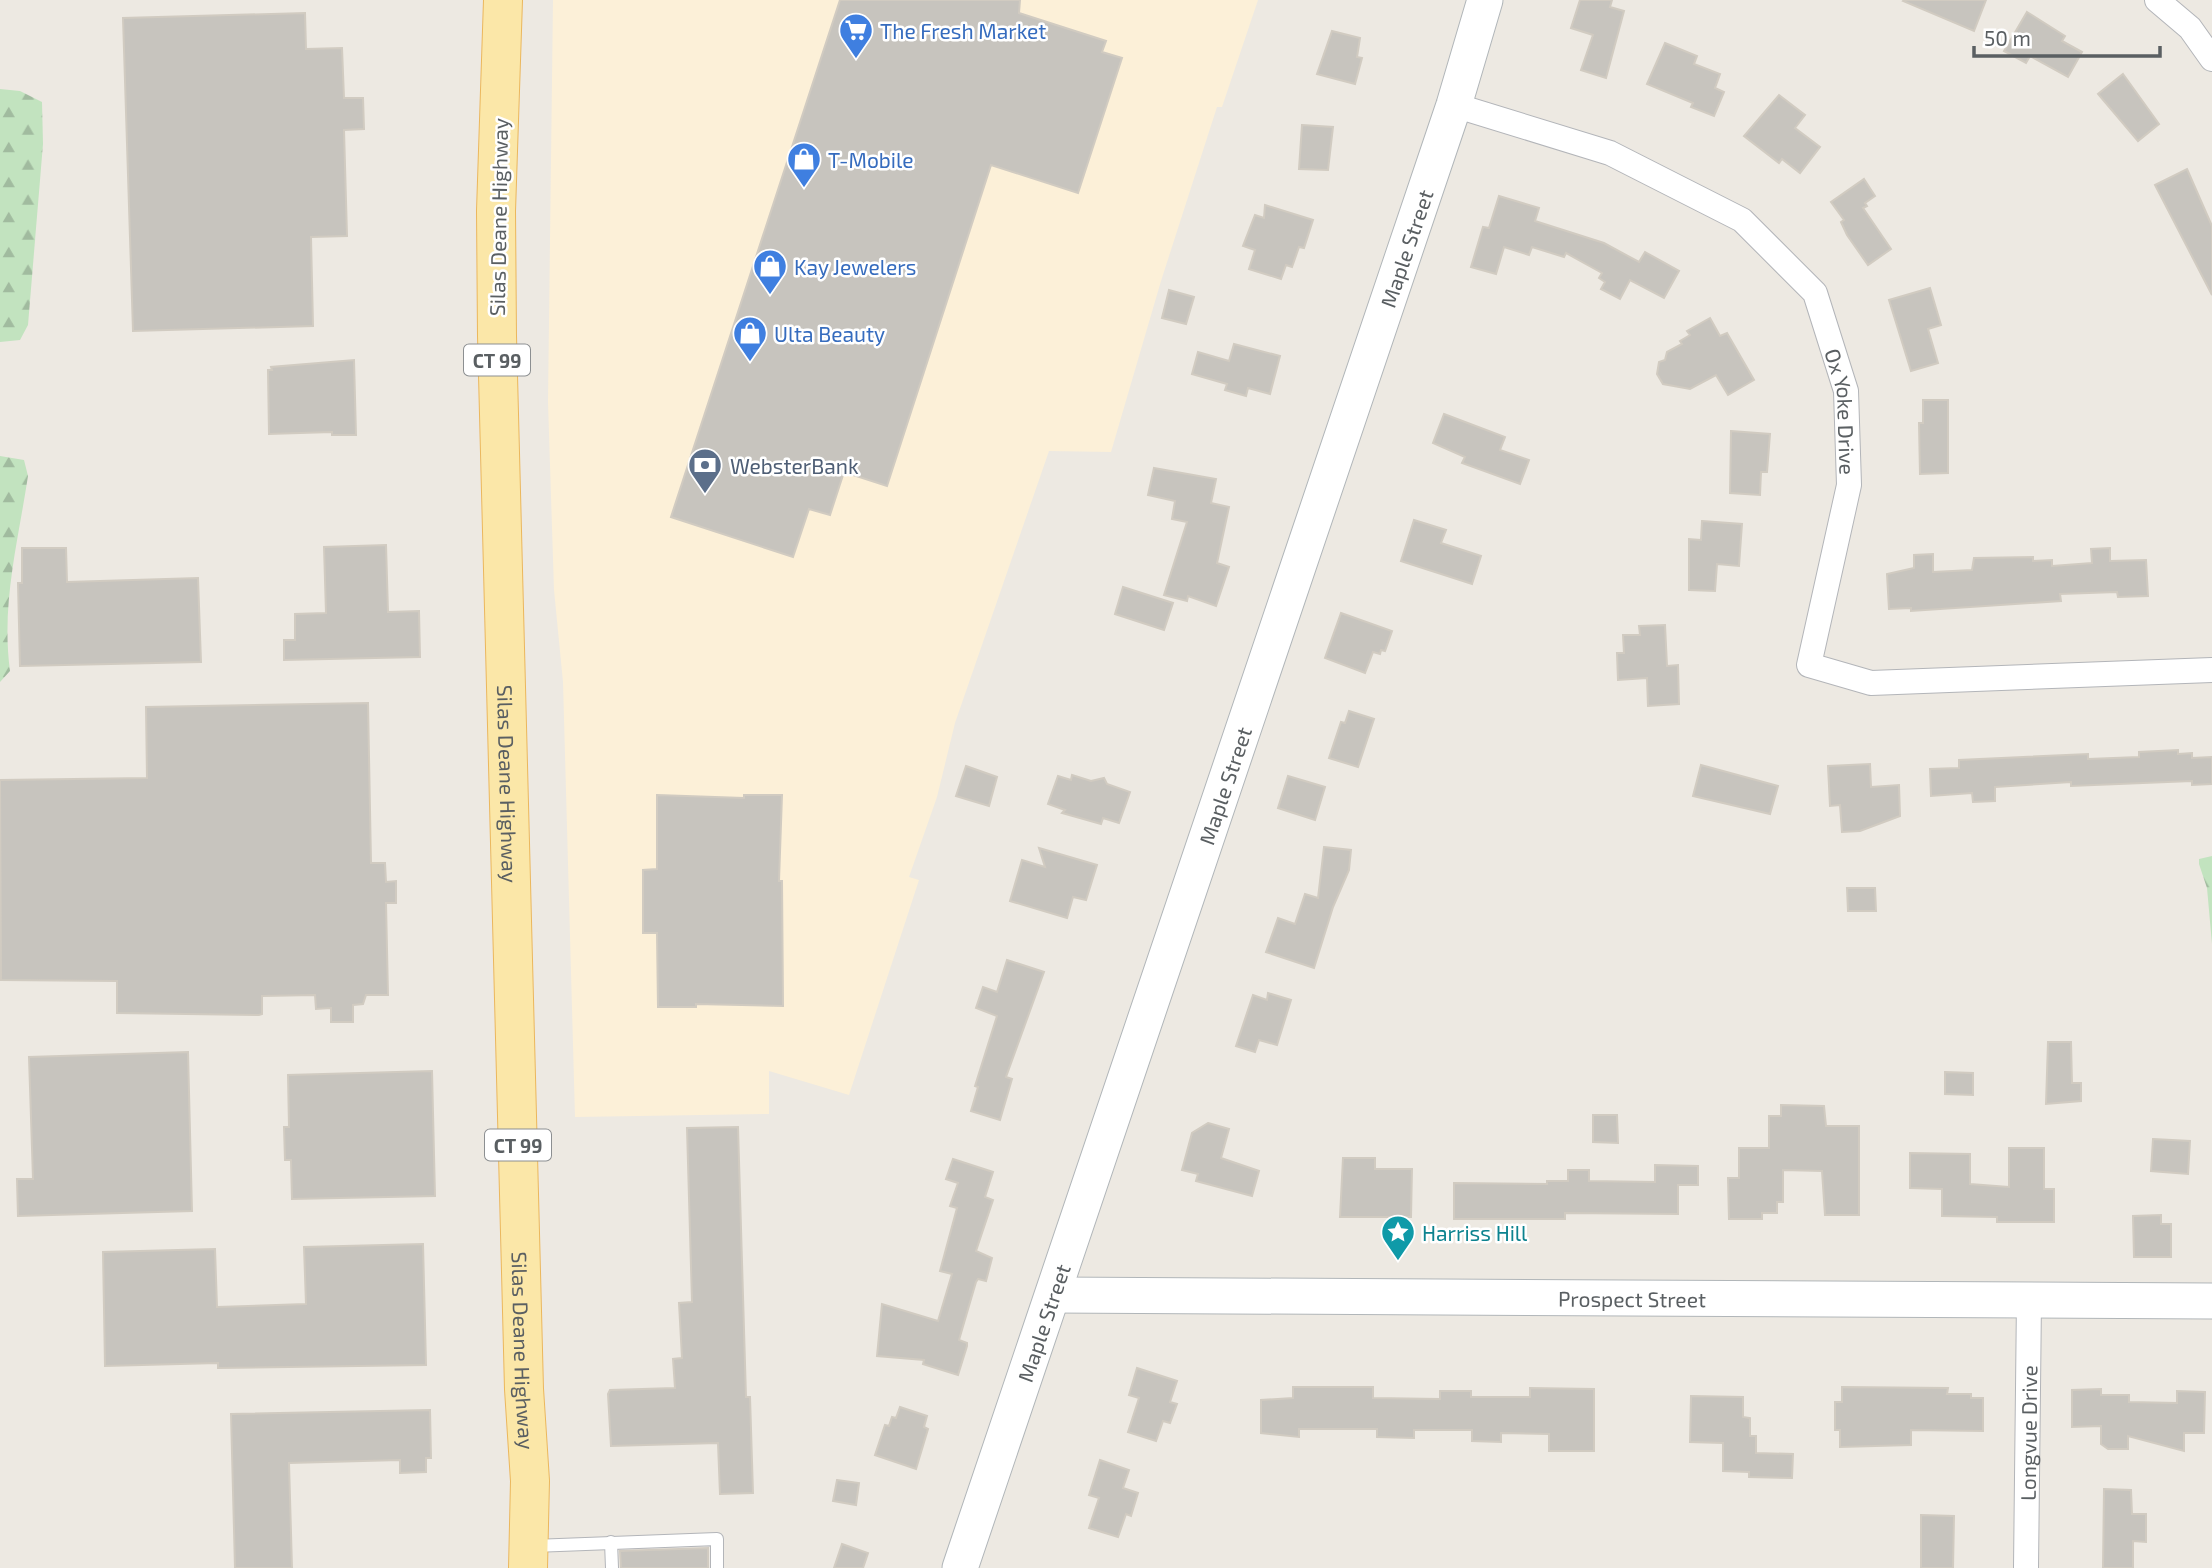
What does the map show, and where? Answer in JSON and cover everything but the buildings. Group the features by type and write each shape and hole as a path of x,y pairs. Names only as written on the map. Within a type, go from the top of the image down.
{"main road":[{"name":"Silas Deane Highway","path":"503,0 496,211 497,336 524,1389 530,1481 528,1557"},
{"name":"Maple Street","path":"960,1568 1454,105 1485,0"},
{"name":"Prospect Street","path":"1053,1295 2212,1301"}],"street":[{"path":"2157,0 2190,28 2212,59"},
{"name":"Ox Yoke Drive","path":"1454,105 1610,153 1742,220 1815,293 1846,391 1849,485 1809,665 1871,683 2212,670"},
{"name":"Longvue Drive","path":"2026,1568 2029,1299"}],"lane":[{"path":"528,1557 611,1542 717,1539 717,1568"},
{"path":"611,1542 612,1568"}],"shaded area":[{"path":"553,0 1258,0 1222,107 1217,107 1161,281 1111,452 1049,451 955,723 937,797 909,877 919,880 849,1095 769,1071 769,1114 575,1117 563,682 554,590 548,402"}],"green space":[{"path":"0,89 20,91 42,102 43,144 28,325 20,340 0,342"},
{"path":"0,456 24,460 28,476 9,597 10,671 0,682"},
{"path":"2212,856 2212,944 2207,888 2199,859"}],"place":[{"name":"The Fresh Market","path":"856,60"},
{"name":"T-Mobile","path":"804,189"},
{"name":"Kay Jewelers","path":"770,296"},
{"name":"Ulta Beauty","path":"750,363"},
{"name":"WebsterBank","path":"705,495"},
{"name":"Harriss Hill","path":"1398,1262"}]}
